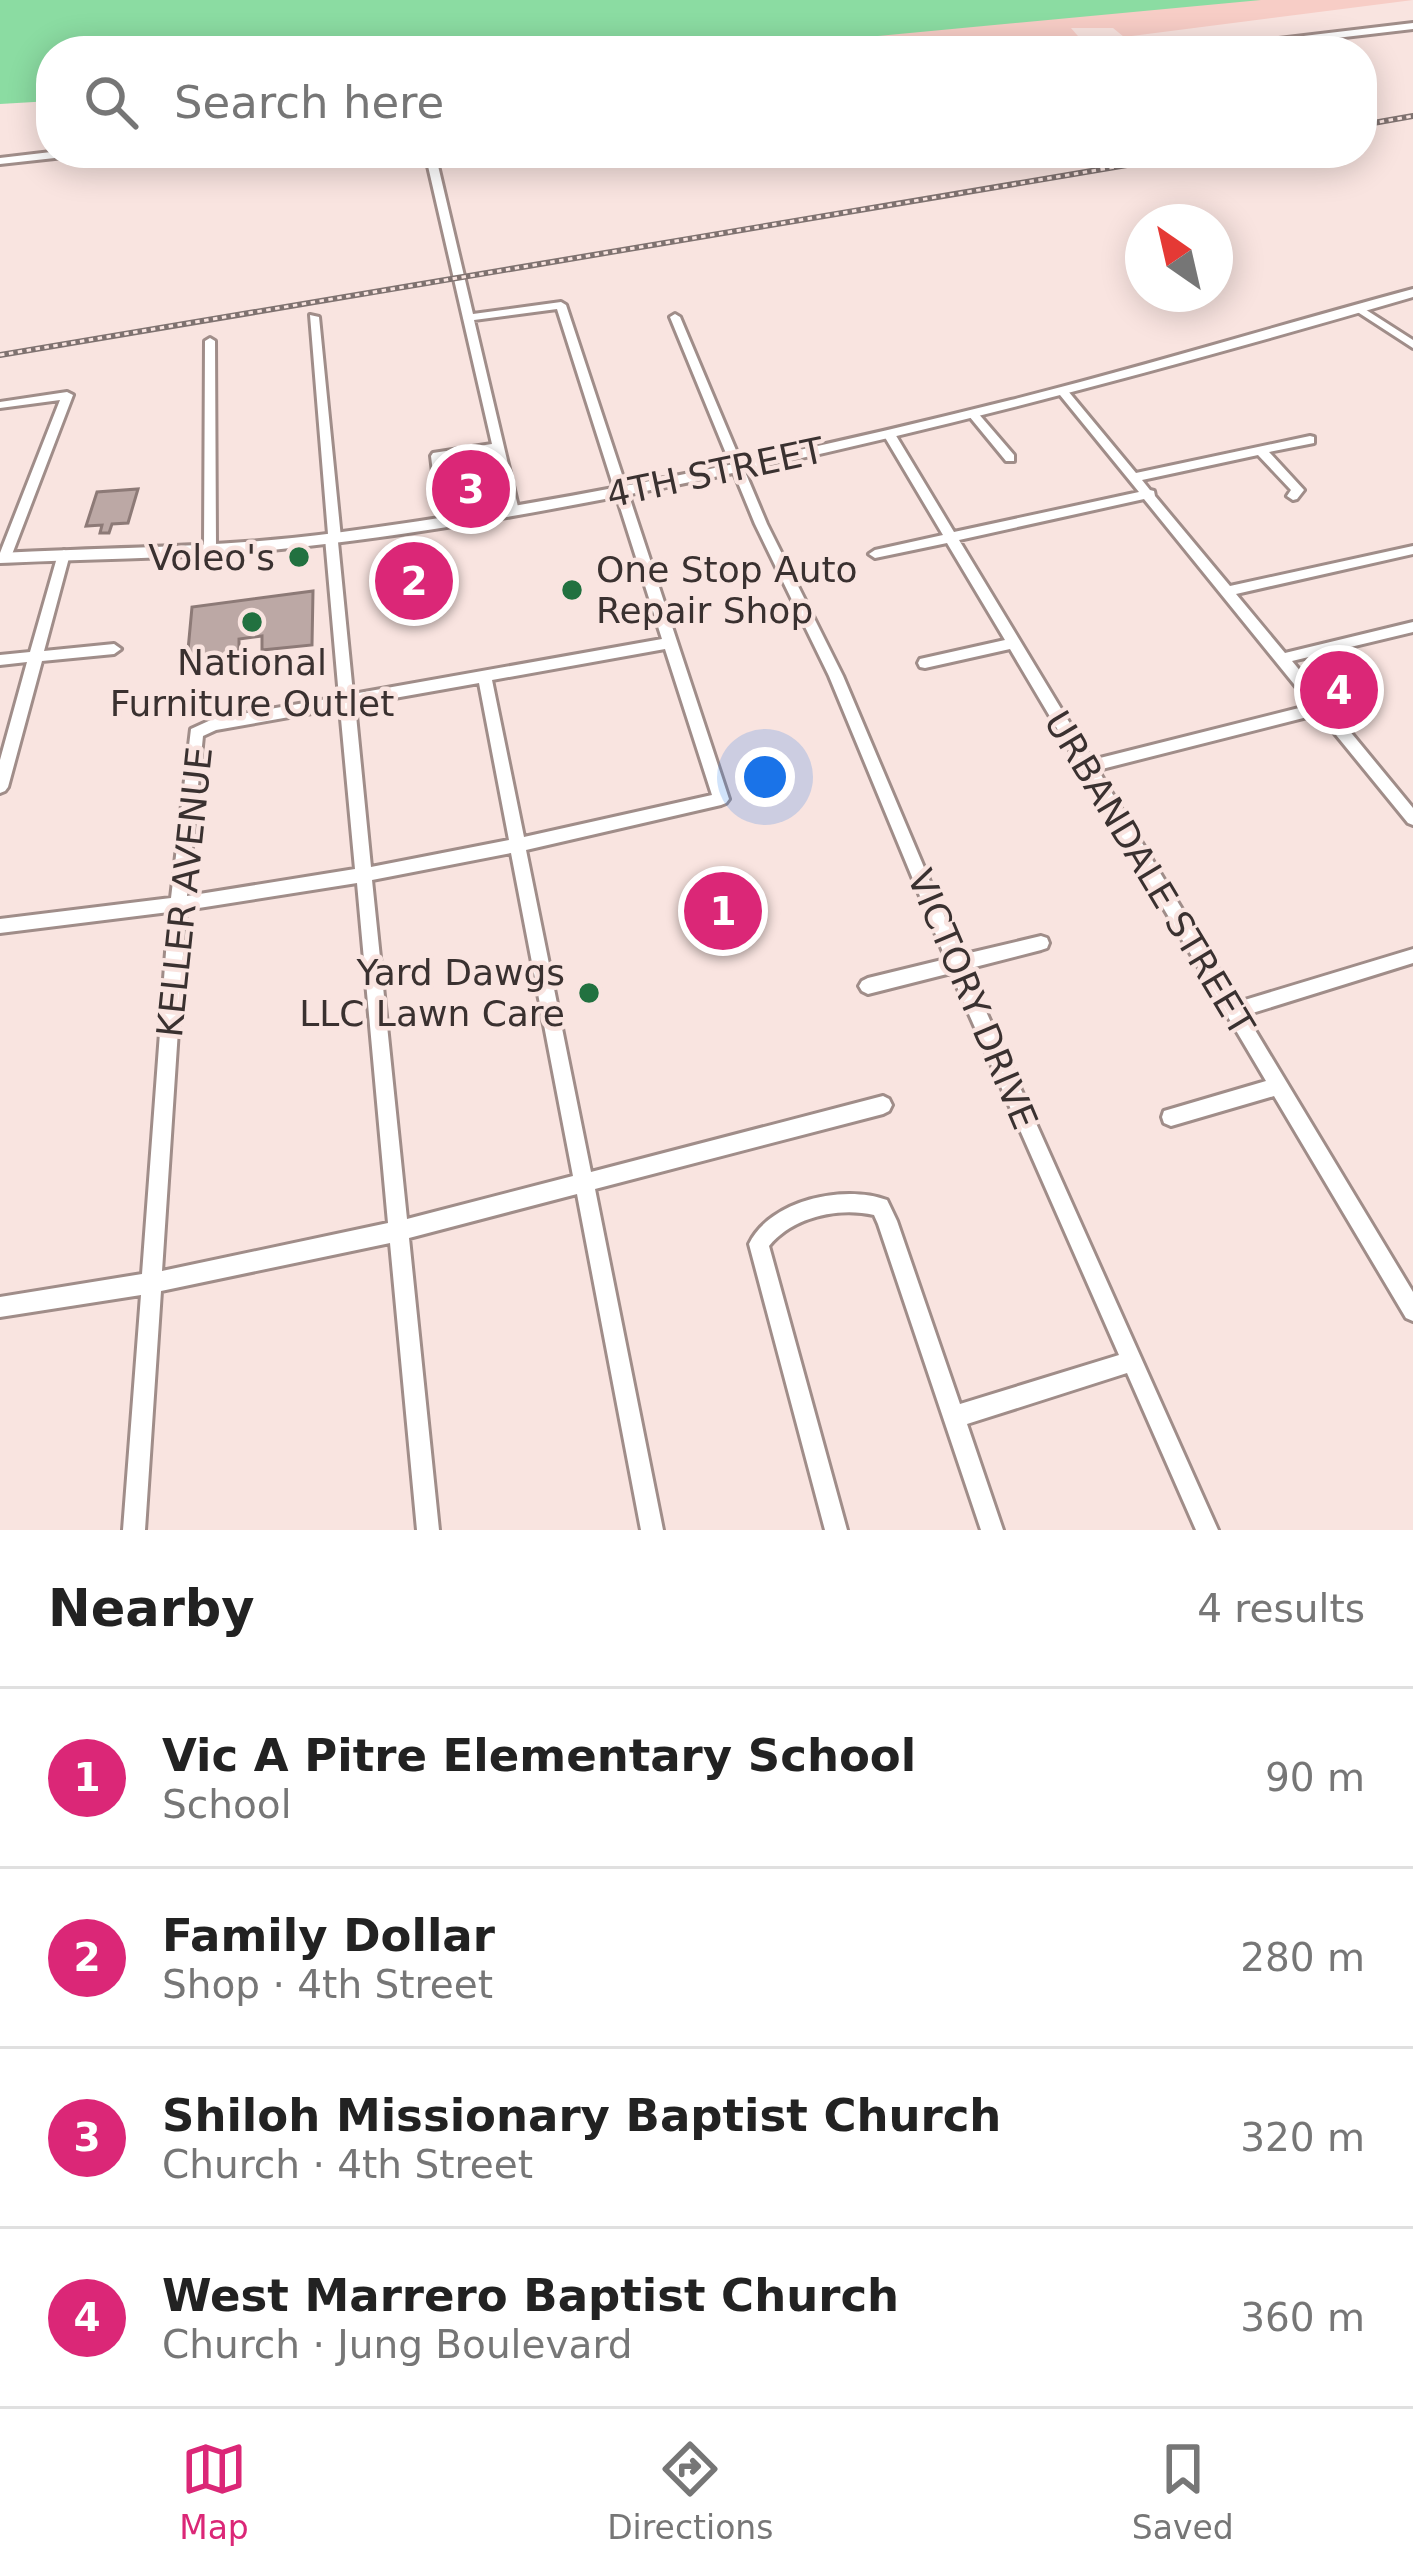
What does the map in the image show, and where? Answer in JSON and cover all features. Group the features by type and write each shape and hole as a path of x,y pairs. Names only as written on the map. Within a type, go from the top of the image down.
{"main road":[{"path":"1329,36 1413,26"},
{"path":"0,161 36,157"},
{"name":"4TH STREET","path":"3,558 333,538 624,492 1064,393 1412,295"}],"street":[{"path":"433,168 513,511"},
{"path":"0,926 178,908 363,878 722,800 561,305 468,318"},
{"path":"1360,309 1413,345"},
{"path":"314,317 363,878 428,1530"},
{"name":"VICTORY DRIVE","path":"675,317 1207,1530"},
{"path":"210,341 210,547"},
{"path":"1064,393 1413,819"},
{"path":"0,405 67,395 3,558"},
{"path":"973,414 1010,458"},
{"name":"URBANDALE STREET","path":"889,434 1413,1311"},
{"path":"1136,477 1310,440"},
{"path":"446,521 437,456 499,446"},
{"path":"1261,451 1298,490 1293,496"},
{"path":"875,554 1150,494"},
{"path":"1228,591 1413,550"},
{"path":"0,788 64,554"},
{"path":"1284,658 1413,627"},
{"name":"KELLER AVENUE","path":"134,1530 178,908 196,733 213,724 669,644"},
{"path":"925,663 1011,644"},
{"path":"0,660 114,649"},
{"path":"485,679 652,1530"},
{"path":"1086,767 1321,707"},
{"path":"868,986 1041,943"},
{"path":"1234,1011 1413,956"},
{"path":"1172,1117 1280,1086"},
{"path":"0,1307 152,1283 399,1231 883,1106"},
{"path":"836,1530 760,1256 762,1235 776,1222 858,1198 880,1207 992,1530"},
{"path":"954,1417 1132,1361"}],"shaded area":[{"path":"0,0 1261,0 878,36 36,36 36,102 0,104"},
{"path":"1241,0 1413,0 1132,36 1113,28 1071,28 1078,36 847,36"}],"building":[{"name":"National Furniture Outlet","path":"138,489 128,523 112,524 109,533 100,533 102,525 86,526 97,492"},
{"path":"432,560 438,596 396,603 391,567"},
{"name":"National Furniture Outlet","path":"313,591 312,645 262,650 262,636 239,639 239,653 187,661 192,607"}],"railway":[{"path":"1377,122 1413,116"},
{"path":"0,355 1109,168"}],"place":[{"name":"Shiloh Missionary Baptist Church","path":"471,489"},
{"name":"Voleo's","path":"299,557"},
{"name":"Family Dollar","path":"414,581"},
{"name":"One Stop Auto Repair Shop","path":"572,590"},
{"name":"National Furniture Outlet","path":"252,622"},
{"name":"West Marrero Baptist Church","path":"1339,690"},
{"name":"Vic A Pitre Elementary School","path":"723,911"},
{"name":"Yard Dawgs LLC Lawn Care","path":"589,993"}]}
